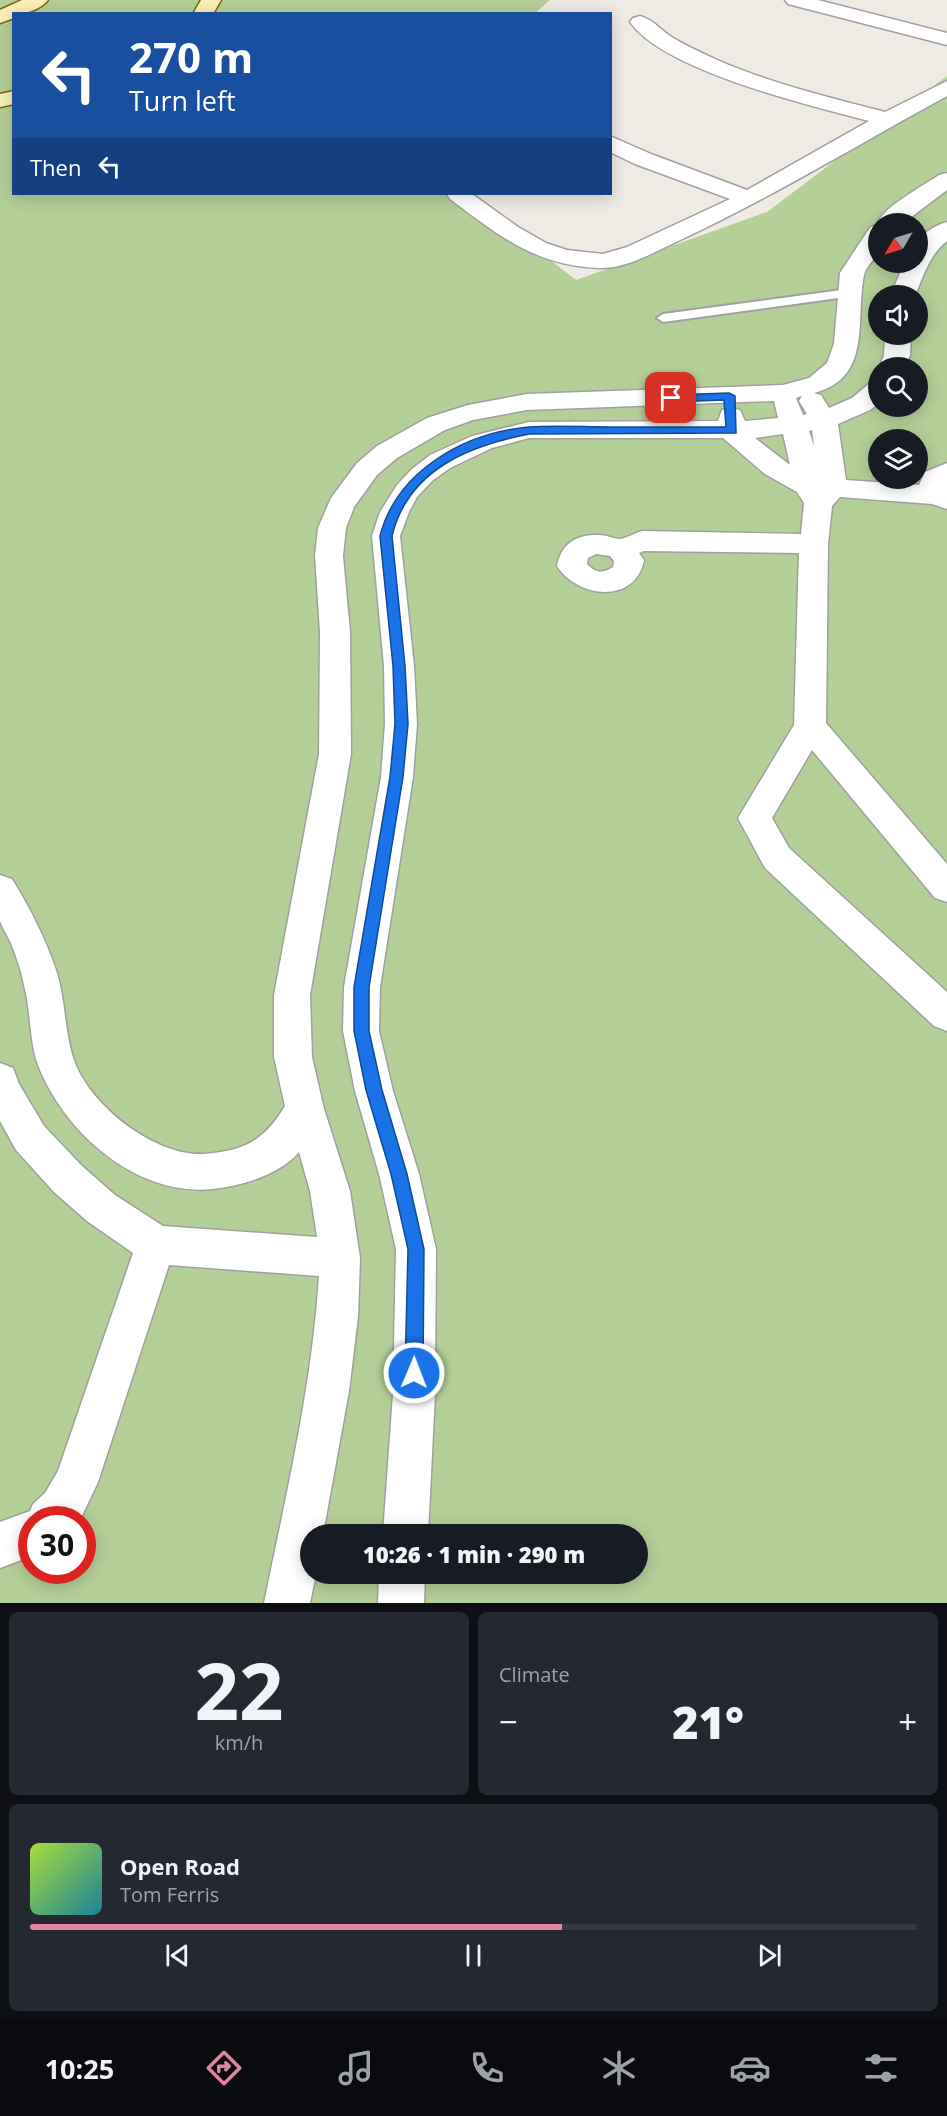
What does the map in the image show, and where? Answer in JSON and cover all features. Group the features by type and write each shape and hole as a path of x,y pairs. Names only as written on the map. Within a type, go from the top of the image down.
{"main road":[{"path":"0,17 38,0"}],"street":[{"path":"795,0 947,39"},
{"path":"640,22 656,36 730,73 886,120"},
{"path":"459,195 538,250 565,257 603,261 625,255 701,223 840,149 886,120 947,87"},
{"path":"612,144 643,159 749,198"},
{"path":"900,213 947,180"},
{"path":"928,245 947,229"},
{"path":"287,1603 328,1391 337,1317 340,1258 330,1191 305,1109 293,1057 292,994 335,754 335,632 329,556 332,528 341,505 367,469 387,452 436,424 468,413 527,402 729,396 794,391 818,384 838,366 847,344 852,273 868,246"},
{"path":"794,391 808,422 802,452 819,493 814,544 810,726 755,818 777,858 947,1015"},
{"path":"729,396 732,431 765,461 819,493 944,489"},
{"path":"406,1524 414,1394 416,1249 399,1174 374,1090 361,1031 362,987 397,777 401,724 399,666 386,536 389,521 400,500 416,480 433,466 472,445 498,437 529,430 732,431 808,422 861,404 868,398"},
{"path":"620,549 642,541 814,544"},
{"path":"810,726 947,888"},
{"path":"0,889 22,925 42,984 57,1065 80,1106 115,1140 153,1162 192,1172 220,1171 251,1162 279,1146 305,1109"},
{"path":"0,1080 1,1087 30,1138 68,1179 101,1208 156,1245 243,1253 340,1258"},
{"path":"63,1506 75,1482 156,1245"},
{"path":"0,1545 18,1538"},
{"path":"400,1603 401,1584"}],"lane":[{"path":"663,318 849,293"}],"green space":[{"path":"0,0 550,0 536,12 12,12 12,195 466,195 576,280 767,212 947,76 947,1603 0,1603"}],"route":[{"path":"414,1373 416,1249 399,1174 374,1090 361,1031 362,987 397,777 401,724 399,666 386,536 389,521 400,500 416,480 433,466 472,445 498,437 529,430 732,431 729,396 671,398"}]}
